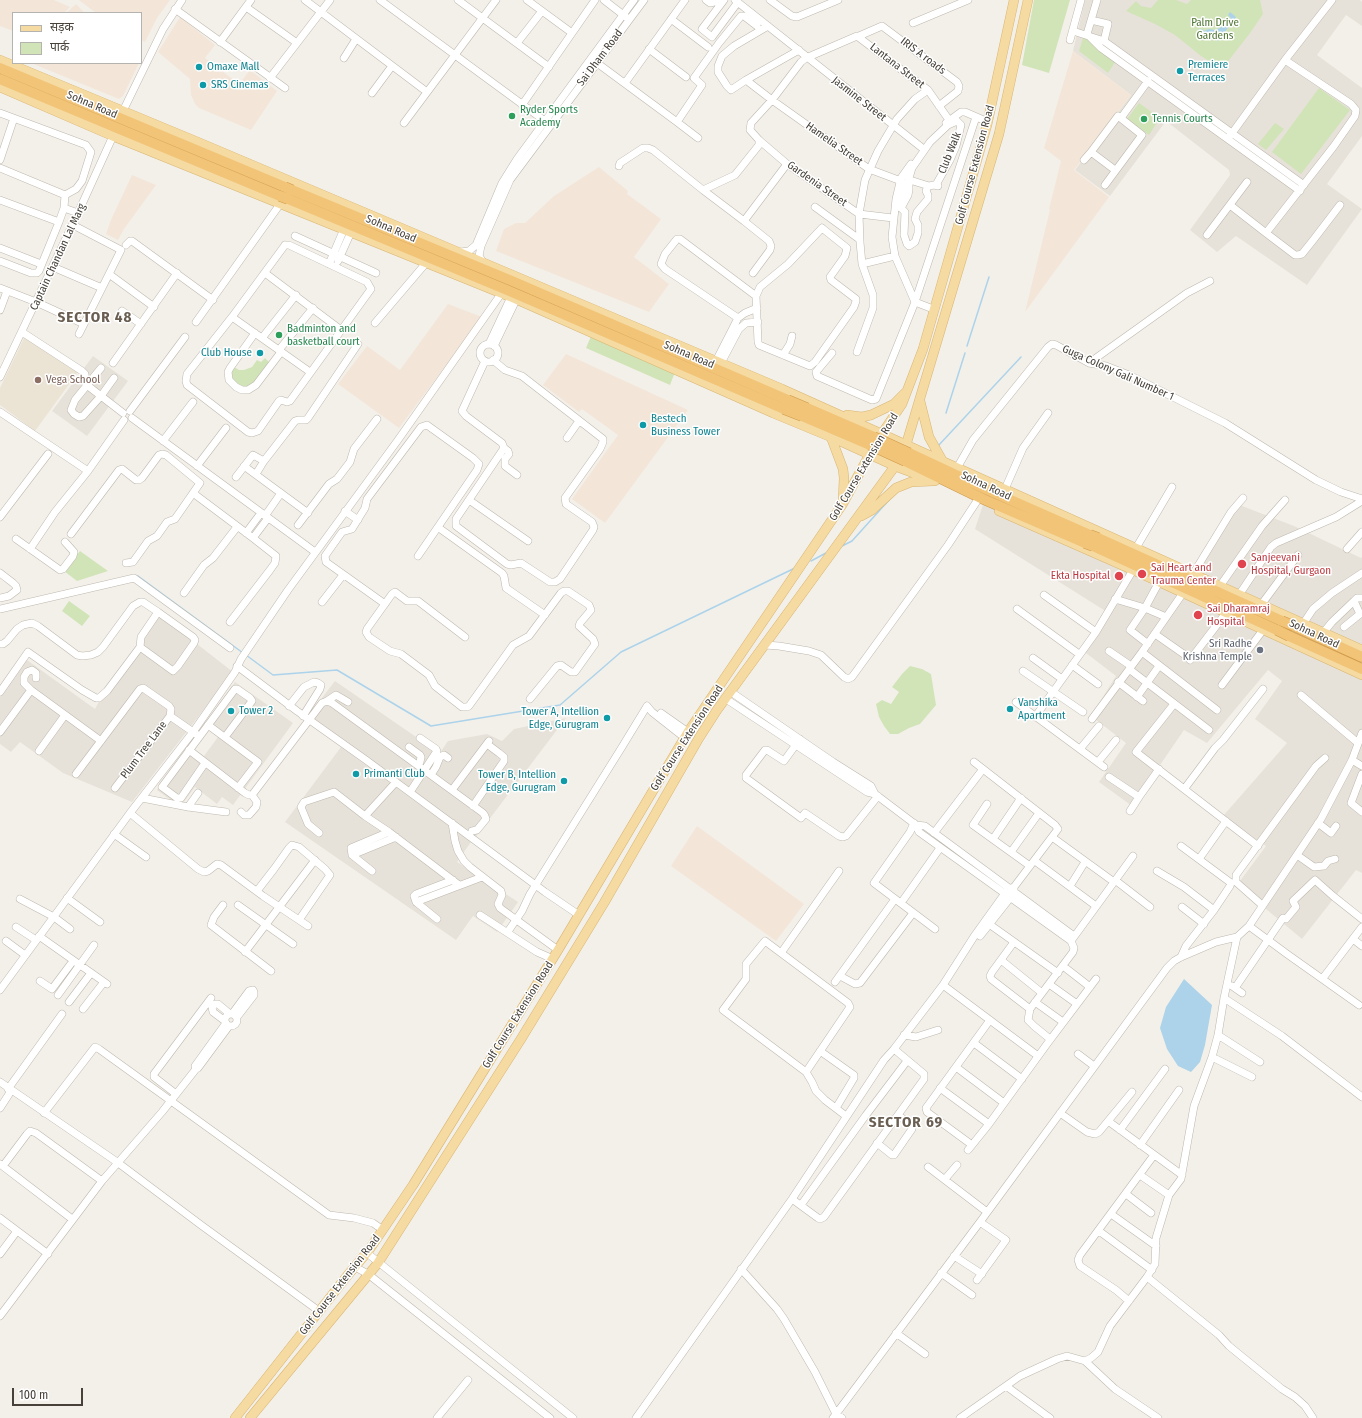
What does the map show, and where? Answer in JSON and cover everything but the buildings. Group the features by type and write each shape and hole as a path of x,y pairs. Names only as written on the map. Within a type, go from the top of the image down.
{"highway":[{"name":"Sohna Road","path":"0,68 286,193"},
{"name":"Sohna Road","path":"0,80 512,281 874,442 904,456 984,499 1292,622 1362,657"},
{"name":"Sohna Road","path":"1092,541 1282,635 1362,669"}],"main road":[{"name":"Golf Course Extension Road","path":"235,1418 383,1231 553,959 687,735 842,505 874,442 902,404 923,349 988,122 1014,0"},
{"name":"Golf Course Extension Road","path":"250,1418 378,1263 393,1241 521,1039 604,903 699,738 728,695 904,456 999,134 1028,0"},
{"path":"0,60 123,111 286,193 348,231 514,299 831,437 874,442"},
{"path":"0,87 114,136 460,252 840,415 874,442 904,456 936,481 978,502 1092,541 1136,548 1261,605 1292,622 1323,633 1362,650"},
{"path":"840,415 871,415 894,404 908,389"},
{"path":"789,420 799,397"},
{"path":"920,401 929,437 944,462"},
{"path":"831,437 843,468 844,478 842,505"},
{"path":"904,456 944,462 1005,489 1092,541 1133,570 1263,630 1282,635 1362,676"},
{"path":"859,516 872,510 896,488 911,482 936,481"},
{"path":"1282,635 1292,622"}],"street":[{"path":"123,111 163,29 182,0"},
{"path":"220,42 251,0"},
{"path":"305,0 427,92"},
{"path":"270,78 330,0"},
{"path":"380,0 548,124"},
{"path":"458,0 549,67"},
{"path":"404,123 496,0"},
{"path":"527,0 572,33"},
{"path":"522,105 595,0"},
{"path":"604,0 627,17"},
{"name":"Sai Dham Road","path":"627,17 634,0"},
{"name":"Sai Dham Road","path":"483,262 479,256 481,246 502,183 548,124 627,17 644,0"},
{"path":"625,83 685,0"},
{"path":"706,0 710,3 721,1"},
{"path":"770,0 787,13 797,18 838,0"},
{"path":"913,23 968,0"},
{"path":"1070,40 1081,0"},
{"path":"1097,0 1089,27 1101,48 1230,136"},
{"path":"1230,136 1285,60 1332,0"},
{"path":"721,1 702,29 712,37 736,1"},
{"name":"Jasmine Street","path":"736,1 799,50 806,58 921,147"},
{"path":"246,7 297,43"},
{"path":"175,9 285,88"},
{"path":"517,43 542,11"},
{"path":"677,122 702,85 694,78 739,18 744,16 757,26"},
{"path":"671,19 708,47"},
{"path":"1074,26 1089,27 1108,24 1104,41"},
{"path":"768,26 734,46 722,56 719,61 718,72 731,90 799,50"},
{"name":"IRIS A roads","path":"857,37 882,26 957,82 959,86 958,91 939,106"},
{"path":"1089,27 1104,41 1302,188"},
{"path":"772,100 801,62 806,58 857,37"},
{"name":"Lantana Street","path":"857,37 928,90 949,120"},
{"path":"344,58 356,39"},
{"path":"649,49 686,77"},
{"path":"1266,233 1302,188 1355,116 1356,110 1351,104 1285,60"},
{"path":"594,61 698,138"},
{"path":"372,93 392,66"},
{"name":"Hamelia Street","path":"746,80 869,169 901,181"},
{"path":"1121,118 1148,81"},
{"path":"857,352 873,308 873,295 862,264 859,214 862,192 869,169 897,119 915,99 928,90"},
{"name":"Gardenia Street","path":"772,100 751,123 750,130 759,140 787,164 859,214 893,218"},
{"path":"934,309 915,302 895,256 892,237 893,218 901,181 921,147 949,120 961,112 965,112 988,122"},
{"path":"0,113 86,145 92,152 82,181 72,193 66,195 0,168"},
{"path":"1084,160 1118,116 1142,135 1105,185"},
{"path":"832,353 816,372 817,376 872,400 876,399 915,302 976,117"},
{"path":"0,160 14,118"},
{"name":"Club Walk","path":"909,180 929,186 938,186 937,183 956,146 961,125 957,121 948,125 930,142 912,168 909,180 908,195 901,208 905,212 904,235 909,246 915,242 918,234 918,226 915,218 917,212 928,199 926,191 928,186"},
{"name":"Captain Chandan Lal Marg","path":"0,377 114,136"},
{"path":"702,190 735,175 759,145 759,140"},
{"path":"618,166 620,163 643,148 653,150 702,190 744,221 769,241 771,246 770,250 753,273"},
{"path":"1091,152 1115,170"},
{"path":"744,221 787,164"},
{"path":"1207,235 1247,182"},
{"path":"196,322 213,300 286,193"},
{"path":"0,261 31,273 37,273 59,222 64,208 66,195"},
{"path":"0,200 59,222"},
{"path":"1230,205 1266,233 1298,255 1302,254 1340,205"},
{"path":"815,207 860,239"},
{"path":"64,208 78,213"},
{"name":"Sai Dham Road","path":"460,252 469,251 476,245 493,212"},
{"path":"73,225 121,250 79,334"},
{"path":"822,228 847,248 845,256 830,277 831,280 856,299 854,307 812,366 759,345 757,308 756,296 760,286 788,264 822,228"},
{"path":"332,265 348,231"},
{"path":"295,236 376,273"},
{"path":"738,318 665,269 661,264 665,254 677,239 680,239 756,296"},
{"path":"126,245 132,241 213,300"},
{"path":"285,245 289,245 332,265 367,282 371,289 290,401 280,401 258,430 255,432 248,432 187,385 187,374 232,317 285,245"},
{"path":"0,248 41,264"},
{"path":"862,264 895,256"},
{"path":"375,323 426,263"},
{"path":"53,267 102,288"},
{"path":"266,272 341,330"},
{"path":"113,363 177,273"},
{"path":"109,274 154,307"},
{"path":"1089,362 1187,293 1210,281"},
{"path":"0,288 36,302 84,324"},
{"path":"0,310 7,291"},
{"path":"205,763 181,798 177,798 163,788 162,786 189,750 196,734 241,659 315,552 398,440 501,294"},
{"path":"262,338 272,332 296,295"},
{"path":"492,345 514,299"},
{"path":"255,333 228,372 230,380 236,387 242,390 248,390 256,385 313,308"},
{"path":"719,362 738,318 757,308"},
{"path":"122,311 141,324"},
{"path":"232,317 310,372"},
{"path":"719,362 739,328 746,323 758,322"},
{"path":"22,332 82,371 86,384 101,396 315,552"},
{"path":"783,355 790,344 792,336"},
{"path":"30,549 55,512 88,471 185,337"},
{"path":"256,474 264,461 295,421 306,420 308,418 358,344"},
{"name":"Guga Colony Gali Number 1","path":"957,468 973,440 1052,344 1089,362 1106,366 1129,375 1225,423 1316,480 1362,500"},
{"path":"492,345 484,345 481,349 481,357 505,370 522,376 603,439 600,449 567,494 565,501 566,504 592,522 594,530 558,581 550,582 521,563 511,565 507,564 458,529 456,526 456,519 504,448"},
{"path":"492,345 497,353 489,360 462,411 466,416 502,443 509,454 505,459 505,466 517,475"},
{"path":"101,368 86,384 71,406 71,410 74,414 79,417 83,416 101,396 114,378"},
{"path":"163,442 194,402"},
{"path":"0,412 88,471"},
{"path":"1005,489 1023,448 1048,413"},
{"path":"298,525 329,484 337,479 350,462 354,449 378,419"},
{"path":"567,438 579,421"},
{"path":"385,604 326,562 325,556 342,532 350,530 358,520 365,508 367,499 421,427 427,424 479,464 477,470 439,528 418,556"},
{"path":"197,466 226,428"},
{"path":"0,517 48,454"},
{"path":"71,534 119,470 122,469 136,480 139,480 159,455 166,455 200,482 175,519 167,522 157,536 148,541 133,562 126,563"},
{"path":"236,477 253,455 264,461"},
{"path":"244,466 308,513"},
{"path":"1136,548 1172,487"},
{"path":"193,493 276,556 276,559 266,577 230,622"},
{"path":"253,538 265,515 281,493"},
{"path":"1193,574 1230,512 1243,498"},
{"path":"470,500 528,541"},
{"path":"1220,586 1262,526 1285,500"},
{"path":"1239,595 1276,543 1336,517 1362,500"},
{"path":"765,645 779,646 821,655 844,677 848,679 852,677 978,502"},
{"path":"345,511 358,520"},
{"path":"246,533 265,515"},
{"path":"184,593 204,565 213,558 238,527"},
{"path":"439,528 502,573 506,588 545,615"},
{"path":"1347,550 1362,532"},
{"path":"16,540 60,570 64,568 73,556 74,552 65,542"},
{"path":"1261,605 1298,555"},
{"path":"1035,717 1096,632 1133,570"},
{"path":"0,573 13,582 17,590 9,596 0,598"},
{"path":"1292,622 1313,609 1332,593 1362,573"},
{"path":"322,602 343,574"},
{"path":"0,609 134,578 230,648"},
{"path":"1148,644 1130,630 1145,608 1159,582"},
{"path":"465,637 418,601 407,601 395,592 367,629 367,635 390,651 400,654 429,675 434,685 464,708 469,706 515,643 527,637 561,593 568,591 591,607 591,610 579,626 593,638 595,644 575,672 571,672 560,665 557,666 530,699"},
{"path":"1092,719 1118,682 1148,644 1183,593"},
{"path":"1044,595 1096,632"},
{"path":"1323,633 1332,622 1357,598 1362,598"},
{"path":"1116,599 1145,608 1166,617"},
{"path":"1344,627 1360,614 1354,601"},
{"path":"0,644 7,641 23,625 32,623 77,655 87,656 98,652 103,647 133,606 140,602 143,602 193,637 195,642 173,671 140,647"},
{"path":"1018,609 1080,654"},
{"path":"0,692 28,652 82,690 96,698 99,698 107,690 140,647 141,637 158,612"},
{"path":"1155,634 1187,658 1226,613"},
{"path":"1222,685 1263,630"},
{"path":"1109,651 1147,683 1209,730"},
{"path":"1142,652 1217,710"},
{"path":"1033,658 1062,679"},
{"path":"1072,665 1098,684"},
{"path":"237,666 306,718 578,915"},
{"path":"1118,682 1140,699 1147,683 1159,666"},
{"path":"36,678 36,674 32,670 24,677 24,683 31,690 101,741"},
{"path":"1023,671 1083,712"},
{"path":"252,795 306,718 321,685 314,682 304,687 290,706"},
{"path":"76,774 141,688 169,706 171,709 170,716"},
{"path":"1185,788 1263,688"},
{"path":"0,990 130,813 196,734 208,725 235,689 237,689 250,698 252,702 225,737"},
{"path":"0,732 31,690"},
{"path":"306,718 322,703 336,695 348,702"},
{"path":"728,695 797,742 871,786 877,795 915,824 925,826 1072,939 1074,950 1030,1009 1028,1020 1050,1039"},
{"path":"1301,695 1358,743"},
{"path":"327,701 332,703 483,813 486,817 478,829 474,831 472,830"},
{"path":"1016,702 1101,765 1116,740"},
{"path":"1174,704 1136,752 1185,788 1258,846"},
{"path":"509,930 647,706 652,712 687,735"},
{"path":"39,751 65,715"},
{"name":"Plum Tree Lane","path":"115,788 170,716 196,734"},
{"path":"208,725 258,762 238,788"},
{"path":"1080,749 1098,726"},
{"path":"741,1269 777,1309 784,1319 815,1372 837,1417 896,1333 980,1222 1167,968 1181,956 1216,942 1237,937 1249,926 1318,823 1352,760 1362,733"},
{"path":"420,738 436,748 437,751 428,773"},
{"path":"452,790 488,742 504,757 504,761 473,806"},
{"path":"797,742 784,761 765,750 746,778 801,818 805,813 839,836 843,837 846,836 877,795"},
{"path":"409,747 420,754 421,757 418,765"},
{"path":"189,750 238,788 245,793 252,795 256,802 256,807 249,815 244,815 241,812"},
{"path":"410,792 428,773 436,767 440,756 444,755 448,758"},
{"path":"1262,905 1236,882 1236,877 1316,766 1326,758"},
{"path":"1352,760 1362,766"},
{"path":"636,1418 792,1199 884,1060 943,985 975,935 1058,829 1039,812 974,762"},
{"path":"934,833 983,769"},
{"path":"1130,812 1159,769"},
{"path":"1362,774 1351,803 1362,812"},
{"path":"1109,778 1139,798"},
{"path":"365,816 396,782"},
{"path":"319,833 308,824 301,807 304,802 334,792 365,816 385,836"},
{"path":"188,807 198,793"},
{"path":"142,798 188,807 226,812"},
{"path":"992,839 1021,798"},
{"path":"987,804 973,824 1011,852 1070,886 1096,906"},
{"path":"1011,852 1039,812"},
{"path":"130,813 198,869 204,872 208,871 217,864 221,865 278,907 308,926"},
{"path":"1199,859 1226,821"},
{"path":"452,823 458,851 470,867 501,891 502,894 499,906 502,910 558,950"},
{"path":"1318,823 1331,833 1336,826"},
{"path":"915,824 919,832 940,848 1010,892"},
{"path":"915,824 874,883 935,929"},
{"path":"114,834 146,857"},
{"path":"372,872 352,855 351,848 362,847 385,836 396,837 456,882"},
{"path":"1052,837 1150,907"},
{"path":"257,891 292,845 298,847 315,860 330,875 299,920"},
{"path":"1181,846 1230,883 1230,886 1214,910 1186,946 1181,956"},
{"path":"836,982 940,848"},
{"path":"1297,855 1314,867 1324,866 1328,861 1336,859"},
{"path":"1072,939 1133,856"},
{"path":"245,952 315,860"},
{"path":"1070,886 1085,862"},
{"path":"1235,988 1283,918 1286,919 1296,906 1293,901 1315,880 1318,867"},
{"path":"781,952 839,871"},
{"path":"1157,871 1184,887 1214,910"},
{"path":"437,919 416,902 414,898 416,894 456,882 482,877"},
{"path":"1315,880 1362,919"},
{"path":"970,943 978,938 989,924 1010,892"},
{"path":"67,898 100,922"},
{"path":"20,899 54,917 70,929"},
{"path":"238,904 293,944"},
{"path":"223,905 214,916 210,925 271,971"},
{"path":"1182,907 1204,924"},
{"path":"840,976 855,984 860,983 913,913"},
{"path":"480,915 537,952 553,959"},
{"path":"989,924 1058,973"},
{"path":"1249,926 1359,1005"},
{"path":"16,927 37,938 80,965 105,983 83,1010"},
{"path":"1323,978 1362,927"},
{"path":"1085,1361 1098,1352 1110,1326 1155,1264 1156,1238 1169,1195 1173,1188 1178,1184 1182,1175 1194,1106 1212,1057 1218,1035 1227,982 1237,937"},
{"path":"1353,939 1362,946"},
{"path":"6,941 25,955"},
{"path":"806,1072 850,1007 848,1003 765,941 746,964 746,979 724,1010 806,1072 816,1091 846,1116"},
{"path":"1014,942 992,972 991,979 1030,1009"},
{"path":"58,995 94,945"},
{"path":"1001,960 1042,992"},
{"path":"40,981 52,989 73,961"},
{"path":"1063,966 1090,987"},
{"path":"69,1002 91,973"},
{"path":"990,1020 926,1108 927,1112 970,1147 989,1124 1050,1039 1096,979"},
{"path":"1227,982 1242,993"},
{"path":"1049,984 1077,1004"},
{"path":"943,985 1038,1056"},
{"path":"176,1094 154,1077 154,1074 211,998"},
{"path":"1224,998 1282,1036 1362,1096"},
{"path":"1035,1002 1063,1022"},
{"path":"215,1004 218,1004 233,1015 238,1021 235,1025 227,1024 213,1012 212,1007 215,1004"},
{"path":"0,1108 10,1090 62,1014"},
{"path":"0,1316 102,1180 198,1068 227,1024 226,1017 233,1015"},
{"path":"904,1035 916,1037 938,1030"},
{"path":"1218,1035 1260,1062"},
{"path":"974,1043 1022,1079"},
{"path":"44,1113 95,1047 329,1215 354,1218 373,1223 393,1241"},
{"path":"792,1199 818,1218 820,1219 824,1217 925,1077 924,1074 894,1049"},
{"path":"820,1051 854,1075 854,1078 836,1108"},
{"path":"1078,1054 1094,1066"},
{"path":"1212,1057 1252,1077"},
{"path":"800,1205 907,1061"},
{"path":"956,1067 1004,1103"},
{"path":"1120,1130 1166,1069"},
{"path":"0,1082 117,1162 200,1225 319,1311"},
{"path":"940,1088 989,1124"},
{"path":"1140,1144 1179,1090"},
{"path":"1060,1113 1092,1134 1099,1132 1132,1092"},
{"path":"877,1143 894,1155 912,1129 911,1126 898,1115"},
{"path":"1108,1121 1182,1175"},
{"path":"72,1219 2,1165 30,1131 36,1133 102,1180"},
{"path":"1129,1301 1078,1263 1080,1255 1154,1155"},
{"path":"945,1179 957,1165"},
{"path":"928,1167 987,1212"},
{"path":"1140,1175 1169,1195"},
{"path":"1126,1194 1151,1213"},
{"path":"1111,1214 1156,1246"},
{"path":"0,1218 48,1254"},
{"path":"954,1256 980,1277 1006,1240 980,1222"},
{"path":"1099,1230 1152,1270"},
{"path":"0,1254 17,1231"},
{"path":"367,1253 573,1418"},
{"path":"354,1267 368,1274 550,1418"},
{"path":"941,1273 972,1295"},
{"path":"1147,1277 1270,1380 1295,1397 1305,1406 1313,1418"},
{"path":"896,1333 925,1354"},
{"path":"960,1418 1020,1376 1056,1359 1066,1356 1085,1361 1115,1389 1158,1418"},
{"path":"437,1418 468,1380"},
{"path":"1006,1386 1050,1418"}],"shaded area":[{"path":"0,0 54,0 70,7 65,12 12,12 12,31 0,26"},
{"path":"79,0 170,0 157,18 145,42 142,40 142,12 95,12"},
{"path":"1085,0 1360,0 1362,2 1362,26 1346,15 1317,55 1362,88 1362,136 1327,184 1362,209 1307,285 1236,236 1217,252 1190,230 1230,175 1229,170 1166,121 1110,196 1075,170 1131,95 1073,51"},
{"path":"76,4 84,12 67,12"},
{"name":"Omaxe Mall","path":"180,17 215,45 205,58 239,84 250,70 277,91 251,130 199,108 195,104 191,95 190,79 158,52"},
{"path":"1073,51 1131,95 1074,170 1109,197 1025,312 1050,210 1058,216 1049,209 1061,161 1044,148"},
{"path":"33,64 139,64 123,96 119,99"},
{"path":"599,167 628,191 627,194 661,219 634,257 669,284 649,312 496,251 504,229 516,223 525,223 554,196"},
{"path":"132,175 156,185 124,229 118,240 106,234"},
{"path":"448,304 482,317 399,428 338,384 367,346 400,370"},
{"name":"Vega School","path":"25,336 78,372 35,431 0,405 0,388"},
{"path":"566,354 688,410 605,523 572,499 618,435 582,409 579,412 543,385"},
{"path":"93,356 128,381 87,436 52,411"},
{"path":"989,486 1190,573 1237,504 1294,526 1361,558 1362,557 1362,873 1356,870 1302,939 1237,885 1266,846 1223,816 1287,743 1255,719 1282,681 1268,670 1207,743 1184,730 1132,806 1099,782 1126,743 1091,716 1116,676 1082,650 1107,612 975,529"},
{"path":"156,612 233,672 132,802 63,773 20,742 11,752 0,744 0,697 27,660 95,709 105,690 135,650"},
{"path":"335,681 435,750 408,788 308,716"},
{"path":"235,682 293,723 233,805 222,797 217,804 195,787 180,807 157,790 189,745 204,756 218,737 203,726"},
{"path":"566,718 475,838 413,792 448,741 487,734 502,741 514,729"},
{"path":"341,747 471,842 457,862 518,902 497,932 473,916 456,940 285,822"},
{"path":"697,826 804,904 776,941 671,866"}],"green space":[{"path":"1034,0 1070,0 1049,73 1022,65"},
{"name":"Palm Drive Gardens","path":"1158,0 1176,0 1187,4 1191,0 1260,0 1263,14 1222,69 1201,56 1175,35 1126,11 1136,1 1141,6 1151,8"},
{"path":"1084,35 1117,59 1108,73 1079,51"},
{"path":"1319,88 1350,110 1301,174 1272,152"},
{"name":"Tennis Courts","path":"1139,103 1160,118 1149,135 1127,119"},
{"path":"1275,123 1284,129 1266,150 1258,144"},
{"path":"591,336 675,372 670,385 586,348"},
{"path":"265,358 270,363 252,387 243,387 234,383 231,373 234,367 239,370 244,370 252,367 257,360 261,362"},
{"path":"80,551 108,571 77,581 64,571"},
{"path":"69,601 90,616 82,626 62,611"},
{"path":"910,666 922,669 931,674 936,705 920,724 898,734 890,734 879,717 876,704 882,700 891,704 899,692 892,687"}],"water":[{"path":"1230,12 1236,17 1221,38 1217,41 1209,37 1200,37 1197,35 1198,30 1214,30 1223,25 1225,26 1231,18 1228,15"},
{"path":"1184,979 1212,1005 1205,1045 1200,1062 1191,1072 1178,1066 1167,1049 1160,1028 1166,1007"}],"waterway":[{"path":"967,346 989,277"},
{"path":"946,413 965,353"},
{"path":"938,446 1021,357"},
{"path":"842,546 852,541 889,500"},
{"path":"811,561 826,553"},
{"path":"246,655 273,675 337,670 431,726 560,705 621,652 795,568"},
{"path":"136,576 243,653"}],"place":[{"name":"Omaxe Mall","path":"199,67"},
{"name":"Premiere Terraces","path":"1180,71"},
{"name":"SRS Cinemas","path":"203,85"},
{"name":"Ryder Sports Academy","path":"512,116"},
{"name":"Tennis Courts","path":"1144,119"},
{"name":"Badminton and basketball court","path":"279,335"},
{"name":"Club House","path":"260,353"},
{"name":"Vega School","path":"38,380"},
{"name":"Bestech Business Tower","path":"643,425"},
{"name":"Sanjeevani Hospital, Gurgaon","path":"1242,564"},
{"name":"Sai Heart and Trauma Center","path":"1142,574"},
{"name":"Ekta Hospital","path":"1119,576"},
{"name":"Sai Dharamraj Hospital","path":"1198,615"},
{"name":"Sri Radhe Krishna Temple","path":"1260,650"},
{"name":"Vanshika Apartment","path":"1010,709"},
{"name":"Tower 2","path":"231,711"},
{"name":"Tower A, Intellion Edge, Gurugram","path":"607,718"},
{"name":"Primanti Club","path":"356,774"},
{"name":"Tower B, Intellion Edge, Gurugram","path":"564,781"}],"district":[{"name":"SECTOR 48","path":"95,318"},
{"name":"SECTOR 69","path":"906,1123"}]}
